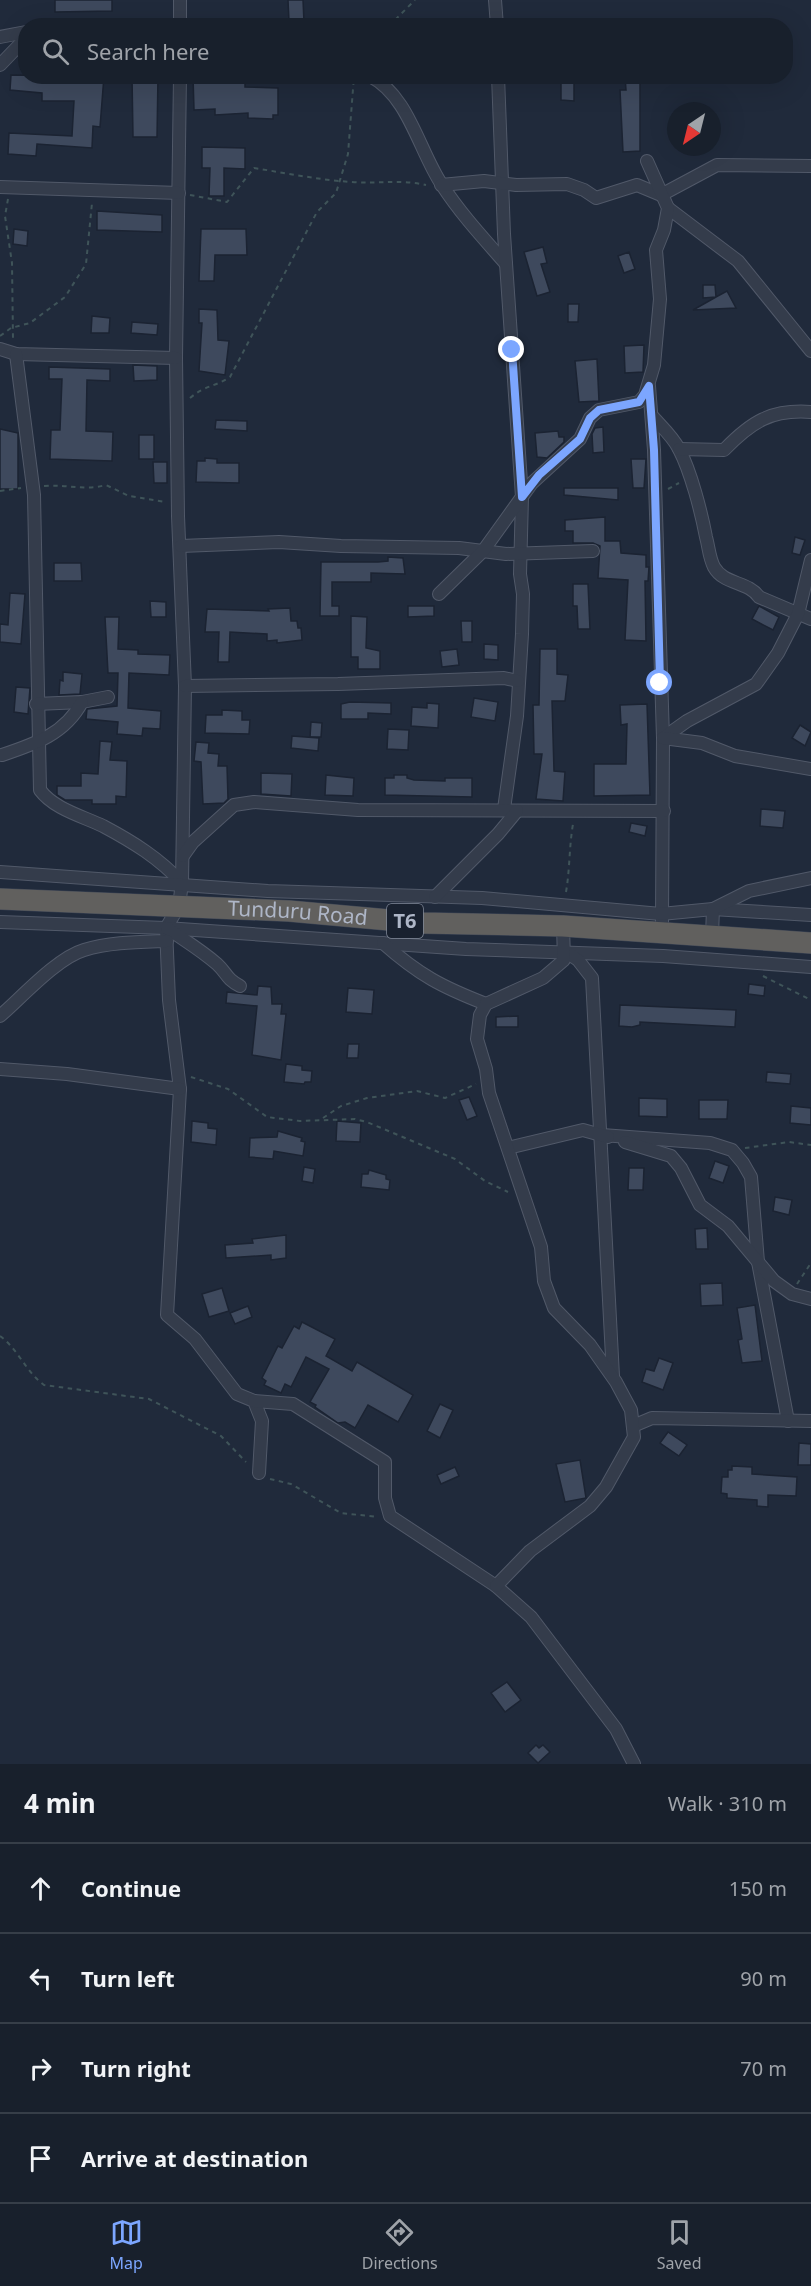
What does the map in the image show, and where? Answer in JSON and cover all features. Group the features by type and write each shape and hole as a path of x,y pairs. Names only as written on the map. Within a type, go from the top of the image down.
{"highway":[{"name":"Tunduru Road","path":"0,899 179,906 422,923 563,926 662,923 712,935 811,943"}],"street":[{"path":"180,0 180,18"},
{"path":"495,0 496,18"},
{"path":"0,37 18,34"},
{"path":"0,66 4,65 18,48"},
{"path":"180,84 176,358 178,503 185,686 182,883 179,906 166,934 169,1000 180,1089 167,1315 195,1339 237,1394 254,1401 293,1404 385,1462 385,1498 390,1516 496,1586 531,1617 616,1729 634,1764"},
{"path":"383,84 401,106 441,185 506,264"},
{"path":"498,84 506,264 522,497 520,553 523,594 517,716 504,809"},
{"path":"647,161 668,208 738,261 811,351"},
{"path":"661,195 717,165 811,166"},
{"path":"441,185 484,181 567,184 584,190 596,198 637,185 661,195"},
{"path":"5,188 93,188 179,193"},
{"path":"439,594 483,551 539,475 580,439 590,418 599,410 639,402 649,386 654,365 660,299 656,250 664,230 668,208"},
{"path":"0,349 16,354 176,358"},
{"path":"16,354 33,486 36,704 40,789 46,798 141,847 165,864 182,883"},
{"path":"649,386 653,417 663,738 662,923"},
{"path":"679,449 724,450 754,422 789,410 811,412"},
{"path":"653,417 679,449 706,536 709,556 716,570 724,579 742,585 755,591 759,597 811,619"},
{"path":"181,546 279,542 520,553 592,551"},
{"path":"663,738 687,721 756,684 778,652 798,614 811,560"},
{"path":"185,686 338,684 504,678 518,681"},
{"path":"36,704 82,702 108,697"},
{"path":"2,755 38,742 64,728 74,717 82,702"},
{"path":"663,738 702,744 735,756 811,769"},
{"path":"183,858 193,842 234,805 254,802 358,810 664,811"},
{"path":"435,897 498,834 517,811"},
{"path":"0,872 182,883 268,891 563,904 662,923 713,909 749,891 811,878"},
{"path":"713,909 811,915"},
{"path":"712,935 713,909"},
{"path":"0,922 166,934 383,943 466,950 565,951 811,967"},
{"path":"496,1586 530,1551 590,1506 619,1466 634,1437 631,1410 613,1377 590,1345 554,1308 544,1281 542,1247 489,1093 477,1039 480,1015 486,1004 543,978 564,960 563,926"},
{"path":"0,1016 59,964 81,950 166,934 202,952 219,967 228,980 240,986"},
{"path":"383,943 411,968 440,986 486,1004"},
{"path":"565,951 578,960 592,978 602,1135 601,1192 613,1377"},
{"path":"0,1070 67,1074 180,1089"},
{"path":"508,1148 583,1130 671,1156 681,1168 700,1205 728,1226 774,1281 792,1294 811,1299"},
{"path":"602,1135 710,1143 732,1150 743,1162 751,1177 758,1262 788,1421"},
{"path":"254,1401 262,1421 259,1473"},
{"path":"633,1426 652,1418 811,1421"}],"path":[{"path":"398,18 415,0"},
{"path":"178,404 202,387 221,383 230,377 317,212 336,193 348,154 353,84"},
{"path":"179,193 226,202 254,168 340,182 404,180 441,185"},
{"path":"5,188 5,216 12,263 11,328 16,354"},
{"path":"0,336 11,328 30,323 65,297 86,264 93,188"},
{"path":"656,497 690,479"},
{"path":"0,491 64,484 88,490 106,485 129,496 178,503"},
{"path":"563,904 569,877 568,847 576,811"},
{"path":"759,963 765,978 811,1000"},
{"path":"178,1073 228,1089 267,1117 300,1120 355,1119 367,1122 455,1159 485,1181 526,1202"},
{"path":"323,1119 341,1106 367,1098 417,1091 445,1098 487,1079"},
{"path":"732,1150 789,1142 811,1145"},
{"path":"792,1294 811,1263"},
{"path":"0,1336 13,1346 37,1380 44,1385 149,1399 221,1436 259,1473 291,1484 341,1513 360,1517 390,1516"}],"building":[{"path":"55,0 112,0 112,11 55,12"},
{"path":"288,0 303,0 304,18 289,18"},
{"path":"11,75 18,75 18,84 103,84 100,127 93,126 92,148 37,144 36,156 8,154 9,133 72,136 74,101 42,101 42,93 10,90"},
{"path":"132,84 158,84 157,137 133,137"},
{"path":"193,84 245,84 245,87 278,88 278,115 273,115 273,119 248,118 248,113 215,115 215,109 194,110"},
{"path":"561,84 574,84 574,101 561,100"},
{"path":"626,84 640,84 640,151 623,152 620,90 626,90"},
{"path":"202,147 245,148 245,169 224,168 224,196 209,196 210,168 202,168"},
{"path":"97,211 162,215 162,232 97,230"},
{"path":"14,229 28,231 27,246 13,244"},
{"path":"201,229 246,229 247,255 215,255 214,281 199,281"},
{"path":"543,247 547,263 541,264 550,292 537,296 524,252"},
{"path":"629,252 635,269 624,273 618,256"},
{"path":"703,285 715,285 716,297 703,298"},
{"path":"727,291 736,308 693,310"},
{"path":"568,304 579,304 578,322 568,322"},
{"path":"199,309 217,310 218,340 229,341 225,375 199,371 202,323 199,323"},
{"path":"92,316 110,318 109,333 91,333"},
{"path":"132,322 158,324 157,335 131,333"},
{"path":"644,345 643,372 625,373 624,346"},
{"path":"597,359 599,401 579,402 575,361"},
{"path":"133,365 157,366 157,380 134,381"},
{"path":"49,367 110,369 110,381 87,380 86,431 113,432 112,461 50,459 51,430 60,430 62,379 49,379"},
{"path":"216,420 247,421 247,431 215,429"},
{"path":"603,427 604,452 593,453 592,434 595,428"},
{"path":"0,429 18,433 18,489 0,489"},
{"path":"558,431 559,437 564,437 564,442 547,458 537,457 535,433"},
{"path":"139,435 154,435 154,459 139,459"},
{"path":"205,458 217,459 217,463 239,463 239,483 196,482 197,461 205,461"},
{"path":"631,459 646,459 644,488 633,488"},
{"path":"153,462 167,462 167,483 154,483"},
{"path":"564,488 618,488 618,500 564,495"},
{"path":"605,517 605,541 620,541 621,553 646,555 646,567 649,567 648,581 645,581 646,641 625,640 628,580 598,578 600,546 593,543 573,543 573,531 565,531 565,520"},
{"path":"795,537 805,540 800,555 792,553"},
{"path":"388,557 403,558 405,574 371,573 371,582 332,582 332,606 339,606 339,616 320,616 321,562 378,562 388,561"},
{"path":"54,563 81,563 82,581 54,581"},
{"path":"573,584 588,584 590,629 578,629 577,606 573,606"},
{"path":"10,593 25,594 21,644 0,642 0,624 8,625"},
{"path":"150,601 166,602 166,617 151,617"},
{"path":"408,606 434,606 434,616 408,617"},
{"path":"759,606 779,617 773,630 752,619"},
{"path":"290,608 291,621 297,621 298,628 301,628 302,640 277,643 277,640 267,641 267,634 230,632 229,662 218,662 219,632 205,632 207,609 269,611 268,609"},
{"path":"351,616 367,617 366,648 380,651 380,669 358,669 358,657 351,657"},
{"path":"105,617 119,617 118,649 138,650 138,654 170,655 169,675 129,673 128,708 161,711 160,729 143,728 142,736 117,734 118,722 86,719 87,709 117,706 118,673 108,673"},
{"path":"461,621 472,621 472,642 462,642"},
{"path":"484,644 498,645 498,660 484,659"},
{"path":"457,649 459,665 442,667 440,651"},
{"path":"540,649 557,649 557,674 568,675 565,701 552,701 554,771 565,772 563,801 536,799 542,754 534,754 533,705 539,705"},
{"path":"63,672 82,674 80,694 59,695"},
{"path":"16,687 30,688 28,714 14,712"},
{"path":"474,698 498,702 495,721 471,717"},
{"path":"350,702 391,703 391,714 368,713 368,719 341,719 341,704"},
{"path":"427,703 439,704 438,728 411,726 412,707 427,708"},
{"path":"647,704 650,795 594,796 594,764 626,764 627,724 621,725 620,705"},
{"path":"222,710 242,711 242,720 250,720 249,734 205,733 206,715 222,715"},
{"path":"311,722 322,723 321,737 310,737"},
{"path":"800,725 811,732 805,746 792,738"},
{"path":"388,729 409,730 408,750 387,749"},
{"path":"292,736 319,738 318,751 291,748"},
{"path":"100,741 112,742 110,760 127,761 126,797 116,796 116,804 92,804 92,800 65,800 57,795 57,786 81,786 81,773 98,774"},
{"path":"196,742 209,743 208,753 219,754 218,766 227,766 228,799 224,803 203,804 201,762 194,761"},
{"path":"261,773 292,774 291,796 261,794"},
{"path":"326,775 354,778 353,796 325,795"},
{"path":"394,775 407,775 407,778 414,780 445,781 445,778 472,778 472,797 385,795 385,778 394,778"},
{"path":"761,809 785,811 783,828 760,826"},
{"path":"631,823 647,826 645,836 629,832"},
{"path":"749,984 765,986 764,996 748,994"},
{"path":"258,986 271,987 272,1004 282,1004 281,1014 286,1014 281,1060 252,1055 257,1006 226,1003 227,992 257,995"},
{"path":"348,988 374,990 372,1014 346,1012"},
{"path":"620,1005 736,1010 735,1027 640,1022 640,1025 632,1027 619,1026"},
{"path":"518,1016 518,1027 496,1027 496,1017"},
{"path":"348,1044 359,1044 358,1058 347,1058"},
{"path":"286,1064 302,1066 302,1070 312,1071 311,1082 304,1084 284,1082"},
{"path":"767,1072 791,1074 790,1084 766,1082"},
{"path":"469,1097 477,1116 467,1120 459,1100"},
{"path":"639,1098 667,1099 667,1117 639,1116"},
{"path":"699,1100 728,1100 727,1119 699,1119"},
{"path":"791,1106 811,1108 811,1125 790,1123"},
{"path":"192,1121 208,1123 208,1128 217,1129 216,1145 191,1142"},
{"path":"337,1121 361,1123 360,1142 336,1141"},
{"path":"278,1131 302,1138 301,1141 305,1142 303,1156 274,1151 273,1159 249,1157 250,1138 277,1137"},
{"path":"715,1161 729,1166 723,1183 709,1178"},
{"path":"304,1167 315,1169 313,1183 302,1181"},
{"path":"629,1168 644,1168 643,1190 628,1190"},
{"path":"369,1170 386,1175 386,1179 390,1180 389,1190 361,1187 362,1174 368,1174"},
{"path":"775,1197 792,1200 789,1215 773,1211"},
{"path":"707,1228 708,1249 696,1249 695,1229"},
{"path":"286,1235 286,1258 271,1260 271,1255 226,1258 225,1245 253,1243 252,1239"},
{"path":"722,1283 723,1305 701,1306 700,1284"},
{"path":"222,1288 229,1311 209,1317 202,1294"},
{"path":"755,1305 762,1361 742,1363 738,1340 742,1339 737,1308"},
{"path":"248,1306 252,1317 235,1324 230,1313"},
{"path":"302,1322 335,1339 326,1356 352,1371 357,1362 413,1395 398,1422 368,1405 355,1428 345,1422 338,1423 315,1407 316,1405 310,1402 329,1369 306,1357 291,1387 285,1384 281,1393 264,1385 266,1381 262,1378 278,1346 282,1348 294,1326 299,1329"},
{"path":"659,1358 673,1363 663,1390 642,1382 646,1369 654,1371"},
{"path":"440,1404 453,1410 440,1438 427,1431"},
{"path":"668,1432 687,1445 679,1456 660,1443"},
{"path":"799,1443 811,1444 811,1465 798,1465"},
{"path":"580,1460 586,1498 565,1502 556,1464"},
{"path":"732,1466 752,1467 752,1474 797,1477 796,1496 768,1495 768,1507 757,1506 757,1500 727,1498 727,1494 721,1493 722,1477 728,1477 728,1470 732,1470"},
{"path":"455,1467 459,1476 441,1484 437,1475"},
{"path":"507,1682 521,1700 505,1712 491,1693"},
{"path":"536,1745 539,1748 543,1745 550,1752 538,1763 528,1753"}],"route":[{"path":"512,350 522,497 525,490 539,475 559,460 580,439 590,418 599,410 625,407 639,402 649,386 653,417 656,497 660,683"}]}
